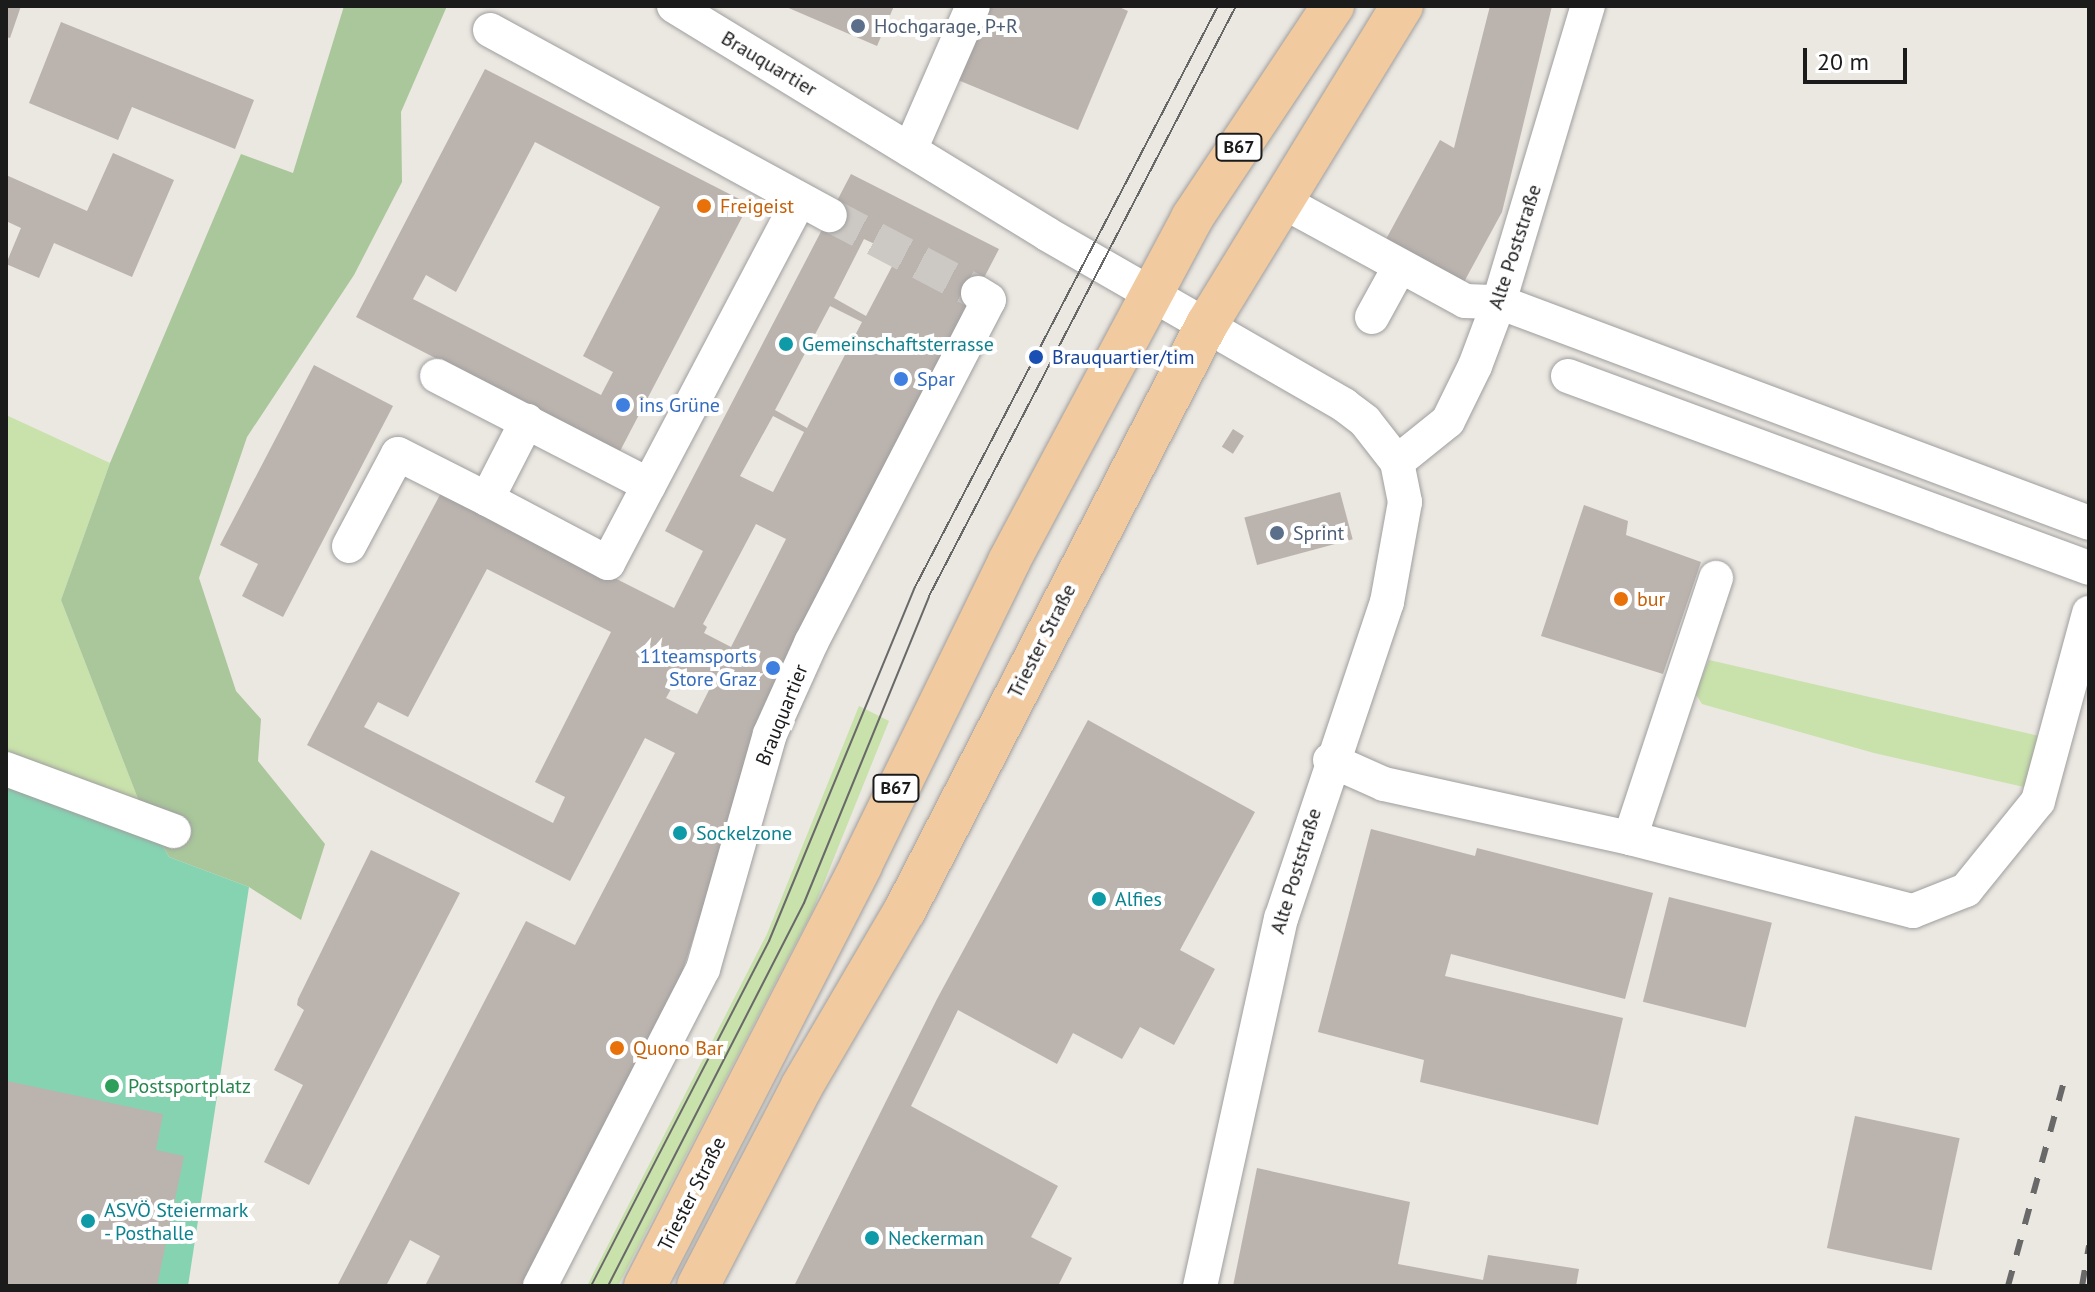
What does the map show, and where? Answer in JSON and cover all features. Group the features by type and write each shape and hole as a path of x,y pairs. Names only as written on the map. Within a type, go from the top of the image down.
{"main road":[{"name":"Triester Straße","path":"645,1286 861,865 1009,561 1192,218 1333,6"},
{"name":"Triester Straße","path":"698,1286 802,1086 905,910 1207,324 1280,200 1402,6"}],"street":[{"name":"Brauquartier","path":"674,6 910,150 1153,292"},
{"path":"910,150 973,6"},
{"name":"Alte Poststraße","path":"1397,462 1448,421 1499,302 1588,6"},
{"path":"349,546 398,454 608,563 649,485 815,207 490,30"},
{"path":"1280,200 1465,301 1499,302 2089,523"},
{"path":"1372,317 1400,266"},
{"name":"Alte Poststraße","path":"1153,292 1344,405 1365,421 1397,462 1405,502 1387,602 1330,760 1281,918 1200,1286"},
{"name":"Brauquartier","path":"540,1286 703,969 770,734 811,643 989,300 978,293"},
{"path":"1643,405 1656,362"},
{"path":"437,376 649,485"},
{"path":"1568,376 2089,568"},
{"path":"487,499 527,421"},
{"path":"1630,838 1716,578"},
{"path":"1330,760 1384,784 1630,838 1913,911 1966,890 2038,801 2089,613"},
{"path":"6,769 174,831"}],"green space":[{"path":"344,6 447,6 401,112 402,182 354,275 247,437 199,578 236,691 261,719 258,761 325,844 301,920 249,887 169,857 140,804 61,600 110,463 241,154 293,173"},
{"path":"6,415 110,463 61,600 140,804 6,754"},
{"path":"1709,660 2039,736 2035,764 2024,787 1874,753 1702,704 1695,693"},
{"path":"859,706 889,721 813,910 618,1286 587,1286 767,934"},
{"name":"Postsportplatz","path":"6,754 140,804 169,857 249,887 188,1286 6,1286"}],"building":[{"path":"6,6 21,6 10,38 6,37"},
{"name":"Hochgarage, P+R","path":"784,6 894,6 877,46"},
{"path":"989,6 1117,6 1128,11 1078,130 958,80"},
{"path":"1490,6 1552,6 1502,212 1464,282 1385,241 1440,140 1454,148"},
{"path":"61,22 254,100 235,149 132,107 118,140 29,103"},
{"path":"485,69 749,204 619,453 356,317","holes":["535,142 660,207 583,356 613,372 601,395 413,299 426,275 456,292"]},
{"path":"113,153 174,180 132,277 54,243 39,278 6,264 21,228 6,221 6,175 87,211"},
{"path":"851,174 999,249 779,671 674,998 523,1286 425,1286 440,1256 410,1240 386,1286 337,1286 526,921 575,945 675,753 645,738 570,881 307,745 442,491 674,608 703,551 665,531","holes":["864,239 898,255 866,316 834,298","830,306 862,322 807,428 775,410","773,416 804,432 773,492 740,476","756,524 786,539 731,647 704,633 707,627 703,624","487,569 611,632 535,782 565,797 553,823 364,727 378,702 408,717","680,673 709,690 697,714 666,698"]},
{"path":"314,365 393,406 283,617 242,596 258,564 220,545"},
{"path":"1233,429 1244,436 1233,454 1222,447"},
{"path":"1340,492 1353,539 1257,565 1244,518"},
{"name":"bur","path":"1584,505 1628,521 1626,535 1701,562 1663,674 1541,636"},
{"path":"1088,720 1255,812 1180,950 1215,969 1174,1045 1140,1027 1122,1059 1073,1033 1057,1064 958,1010 911,1106 1058,1186 1031,1237 1072,1258 1058,1286 794,1286 937,999"},
{"path":"1371,829 1475,856 1477,848 1653,893 1625,999 1451,954 1445,976 1623,1018 1598,1125 1420,1082 1424,1060 1318,1032"},
{"path":"371,850 460,893 309,1185 264,1162 303,1085 274,1070 304,1010 297,1005 298,999"},
{"path":"1669,897 1772,923 1746,1027 1643,1002"},
{"name":"ASVÖ Steiermark - Posthalle","path":"7,1081 163,1114 156,1150 184,1156 157,1286 6,1286"},
{"path":"1855,1116 1960,1138 1932,1270 1827,1248"},
{"path":"1257,1168 1410,1202 1398,1264 1483,1280 1488,1255 1579,1269 1576,1286 1233,1286"}],"tunnel":[{"path":"830,215 978,293"}],"tram line":[{"path":"591,1286 769,941 915,587 1218,6"},
{"path":"608,1286 804,903 929,596 1236,6"}],"railway":[{"path":"2008,1286 2064,1081"},
{"path":"2082,1286 2089,1246"}],"place":[{"name":"Hochgarage, P+R","path":"858,26"},
{"name":"Freigeist","path":"704,206"},
{"name":"Gemeinschaftsterrasse","path":"786,344"},
{"name":"Brauquartier/tim","path":"1036,357"},
{"name":"Spar","path":"901,379"},
{"name":"ins Grüne","path":"623,405"},
{"name":"Sprint","path":"1277,533"},
{"name":"bur","path":"1621,599"},
{"name":"11teamsports Store Graz","path":"773,668"},
{"name":"Sockelzone","path":"680,833"},
{"name":"Alfies","path":"1099,899"},
{"name":"Quono Bar","path":"617,1048"},
{"name":"Postsportplatz","path":"112,1086"},
{"name":"ASVÖ Steiermark - Posthalle","path":"88,1221"},
{"name":"Neckerman","path":"872,1238"}]}
